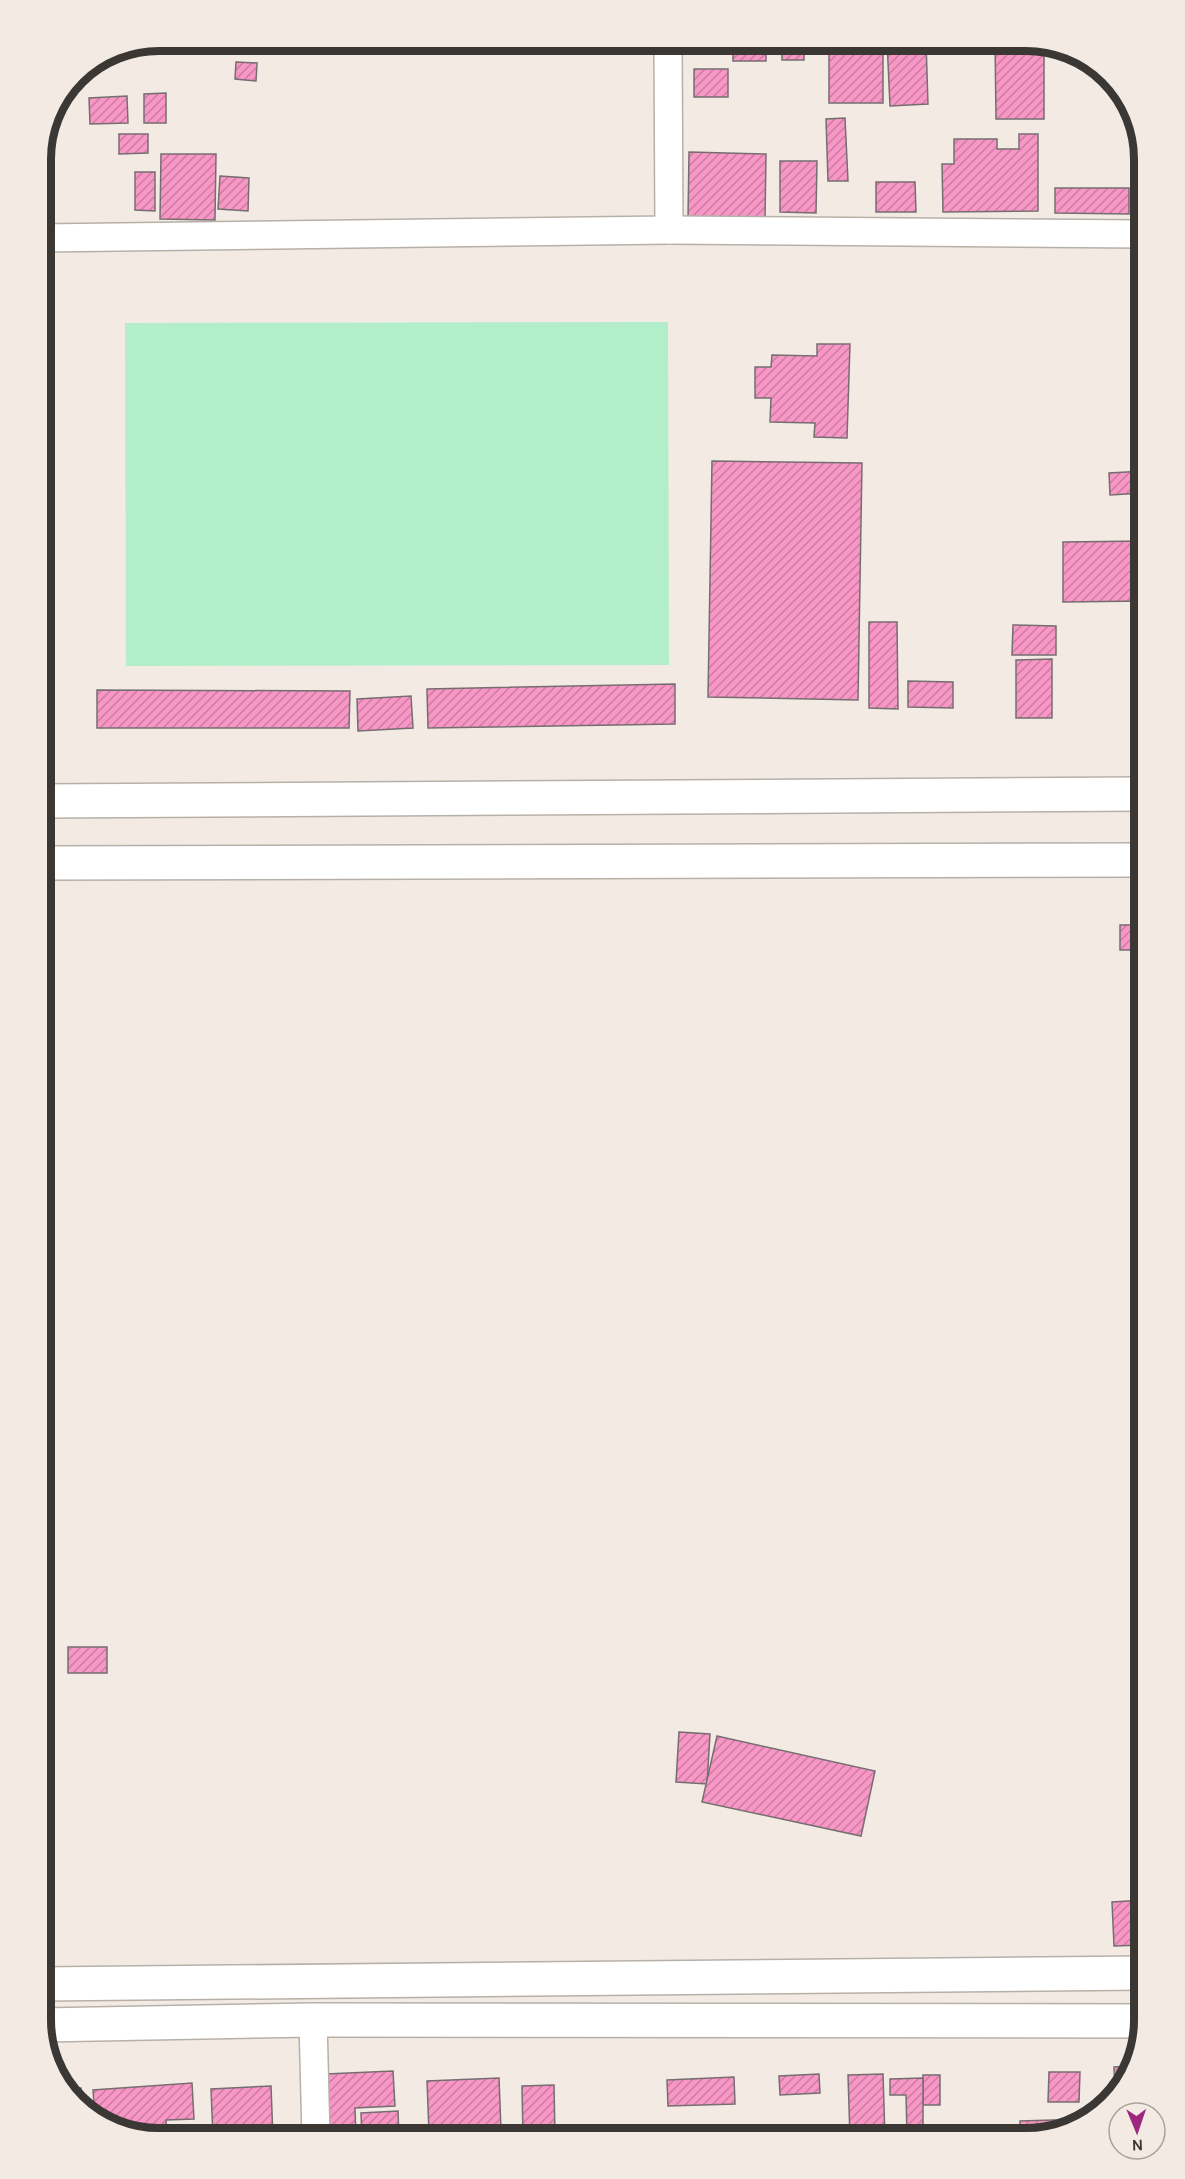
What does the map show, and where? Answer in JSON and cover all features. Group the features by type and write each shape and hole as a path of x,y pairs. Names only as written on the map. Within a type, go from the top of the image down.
{"main road":[{"path":"51,801 1134,794"},
{"path":"51,863 1134,860"},
{"path":"51,1984 1134,1973"},
{"path":"510,1978 510,2020"},
{"path":"51,2025 313,2020 1134,2021"}],"street":[{"path":"668,51 669,230"},
{"path":"51,238 669,230 1134,234"},
{"path":"313,2020 316,2128"}],"green space":[{"path":"668,322 669,665 126,666 125,323"}],"building":[{"path":"733,51 766,51 766,61 733,61"},
{"path":"782,51 804,51 804,60 782,60"},
{"path":"829,51 883,51 883,103 829,103"},
{"path":"887,51 926,51 928,104 890,106"},
{"path":"995,51 1044,53 1044,119 996,119"},
{"path":"236,62 257,63 256,81 235,79"},
{"path":"694,69 728,69 728,97 694,97"},
{"path":"166,93 166,123 144,123 144,94"},
{"path":"127,96 128,123 90,124 89,98"},
{"path":"845,118 848,181 828,181 826,119"},
{"path":"119,134 148,134 148,153 119,154"},
{"path":"1019,134 1038,134 1038,211 943,212 942,164 954,164 954,139 997,139 997,149 1019,149"},
{"path":"689,152 766,154 765,220 688,219"},
{"path":"161,154 216,154 215,220 160,219"},
{"path":"780,161 817,161 816,213 780,212"},
{"path":"135,172 155,172 155,211 135,210"},
{"path":"220,176 249,178 248,211 218,209"},
{"path":"876,182 915,182 916,212 876,212"},
{"path":"1055,188 1129,188 1129,214 1055,213"},
{"path":"817,344 850,344 847,438 814,437 815,423 770,422 771,398 755,398 755,367 771,367 772,355 817,356"},
{"path":"712,461 862,463 858,700 708,697"},
{"path":"1134,472 1134,494 1110,495 1109,473"},
{"path":"1134,541 1134,601 1063,602 1063,542"},
{"path":"869,622 897,622 898,709 869,708"},
{"path":"1013,625 1056,626 1056,655 1012,655"},
{"path":"1052,659 1052,718 1016,718 1016,660"},
{"path":"908,681 953,682 953,708 908,707"},
{"path":"675,684 675,724 428,728 427,689"},
{"path":"97,690 350,691 349,728 97,728"},
{"path":"411,696 413,728 358,731 357,699"},
{"path":"1120,925 1134,925 1134,950 1120,950"},
{"path":"68,1647 107,1647 107,1673 68,1673"},
{"path":"679,1732 710,1734 707,1784 676,1782"},
{"path":"717,1736 875,1771 861,1836 702,1802"},
{"path":"1134,1901 1134,1945 1114,1946 1112,1902"},
{"path":"1123,2066 1115,2082 1114,2067"},
{"path":"393,2071 395,2106 355,2108 356,2128 329,2128 326,2074"},
{"path":"1049,2072 1080,2072 1079,2102 1048,2102"},
{"path":"819,2074 820,2093 780,2095 779,2076"},
{"path":"883,2074 885,2128 850,2128 848,2075"},
{"path":"923,2075 940,2075 940,2105 923,2105"},
{"path":"734,2077 735,2104 668,2106 667,2080"},
{"path":"499,2078 501,2128 429,2128 427,2081"},
{"path":"923,2078 923,2128 907,2128 906,2095 890,2095 890,2079"},
{"path":"192,2083 194,2119 166,2120 166,2128 152,2128 124,2122 94,2106 93,2090"},
{"path":"554,2085 555,2128 523,2128 522,2086"},
{"path":"271,2086 273,2128 213,2128 211,2089"},
{"path":"398,2111 399,2128 362,2128 361,2113"},
{"path":"1068,2119 1047,2126 1026,2128 1020,2128 1020,2121"}]}
